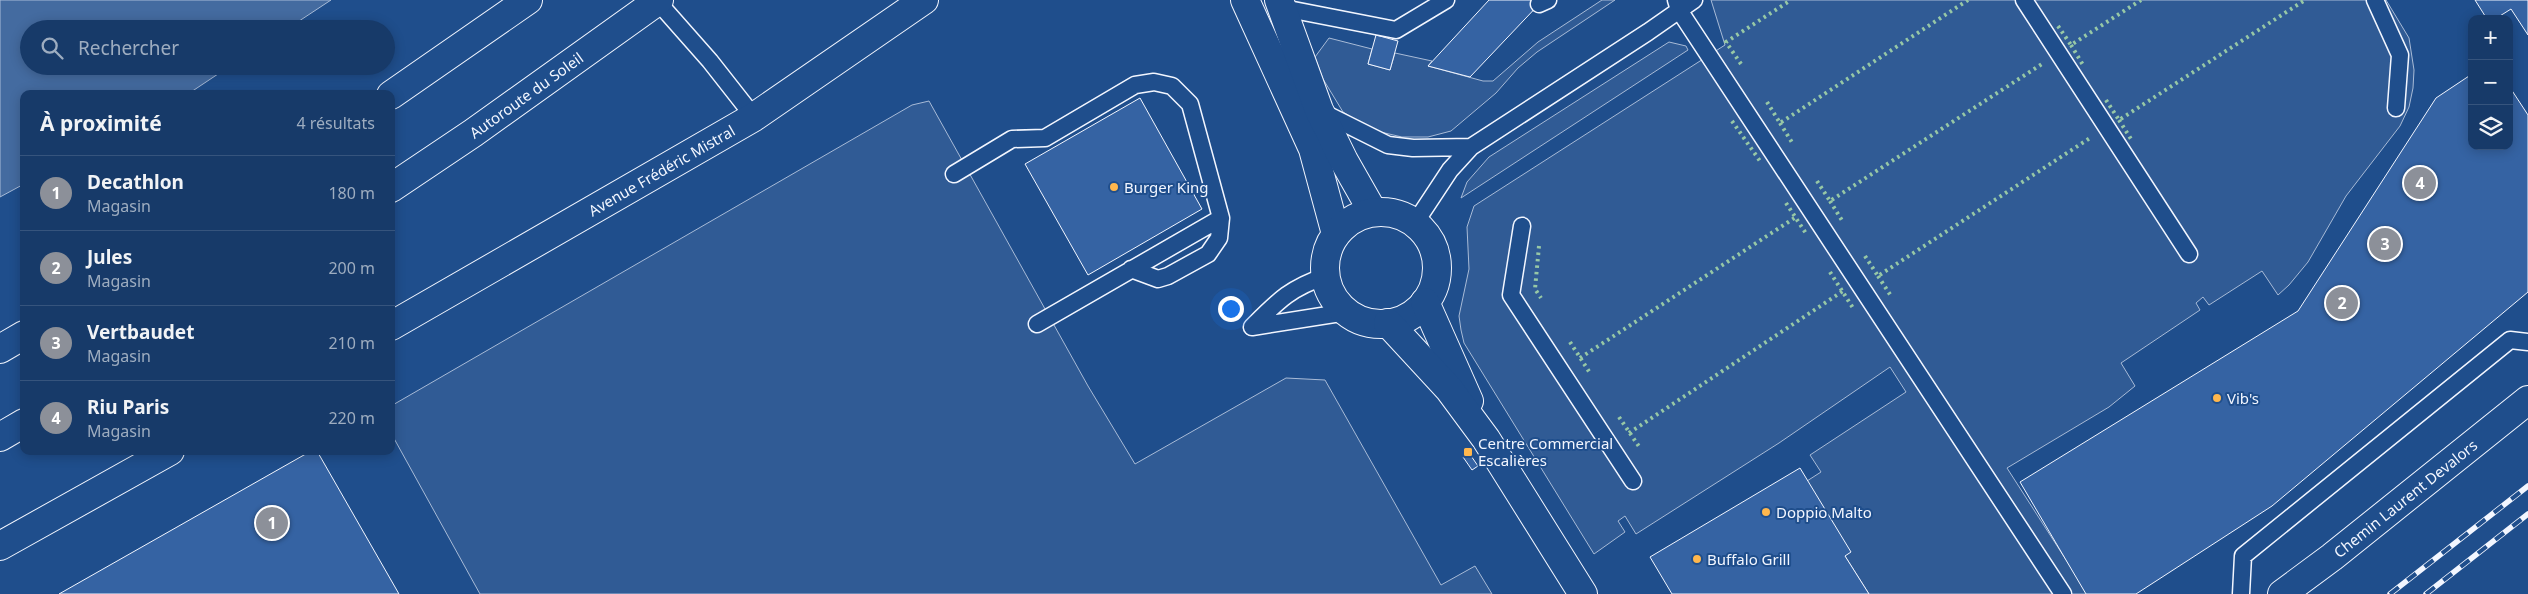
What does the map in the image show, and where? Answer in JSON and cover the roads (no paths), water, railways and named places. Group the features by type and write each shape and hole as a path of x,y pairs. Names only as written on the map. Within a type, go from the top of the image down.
{"main road":[{"path":"395,92 528,0"},
{"name":"Avenue Frédéric Mistral","path":"395,324 754,117 924,0"},
{"path":"1245,0 1313,149 1336,234"},
{"name":"Autoroute du Soleil","path":"395,185 473,133 658,1"},
{"path":"1262,37 1281,4"},
{"path":"1281,4 1319,110 1344,161 1373,212"},
{"path":"1373,212 1388,212 1415,223 1427,236 1434,252 1437,269 1434,286 1425,302 1416,312 1403,320 1374,324 1360,320 1336,302 1326,276 1325,261 1329,247 1336,234 1360,216 1373,212"},
{"path":"1425,302 1486,439"},
{"path":"1388,323 1449,388 1486,439 1583,594"},
{"path":"0,350 20,338"},
{"name":"Chemin Laurent Devalors","path":"2282,594 2348,545 2528,400"},
{"path":"0,437 20,425"},
{"path":"0,546 163,455"}],"lane":[{"path":"1281,4 1396,30 1446,0"},
{"path":"1415,223 1450,170 1471,147 1648,32 1678,5 1694,0"},
{"path":"2024,0 2189,254"},
{"path":"2374,0 2400,55 2396,108"},
{"path":"658,1 710,61 754,117"},
{"path":"1678,5 2063,594"},
{"path":"954,174 1012,139 1045,138 1135,85 1154,82 1172,86 1183,94 1190,104 1221,218 1219,238 1208,254 1168,276 1158,279 1131,269"},
{"path":"1319,110 1388,145 1413,148 1471,147"},
{"path":"1037,324 1221,218"},
{"path":"1522,226 1511,295 1633,481"},
{"path":"1326,276 1302,284 1285,295 1252,327 1347,312"},
{"path":"2241,594 2243,556 2510,340 2528,342"}],"railway":[{"path":"2390,594 2528,486"},
{"path":"2426,594 2528,514"}],"place":[{"name":"Riu Paris","path":"2420,183"},
{"name":"Burger King","path":"1114,187"},
{"name":"Vertbaudet","path":"2385,244"},
{"name":"Jules","path":"2342,303"},
{"name":"Vib's","path":"2217,398"},
{"name":"Centre Commercial Escalières","path":"1468,452"},
{"name":"Doppio Malto","path":"1766,512"},
{"name":"Decathlon","path":"272,523"},
{"name":"Buffalo Grill","path":"1697,559"}]}
